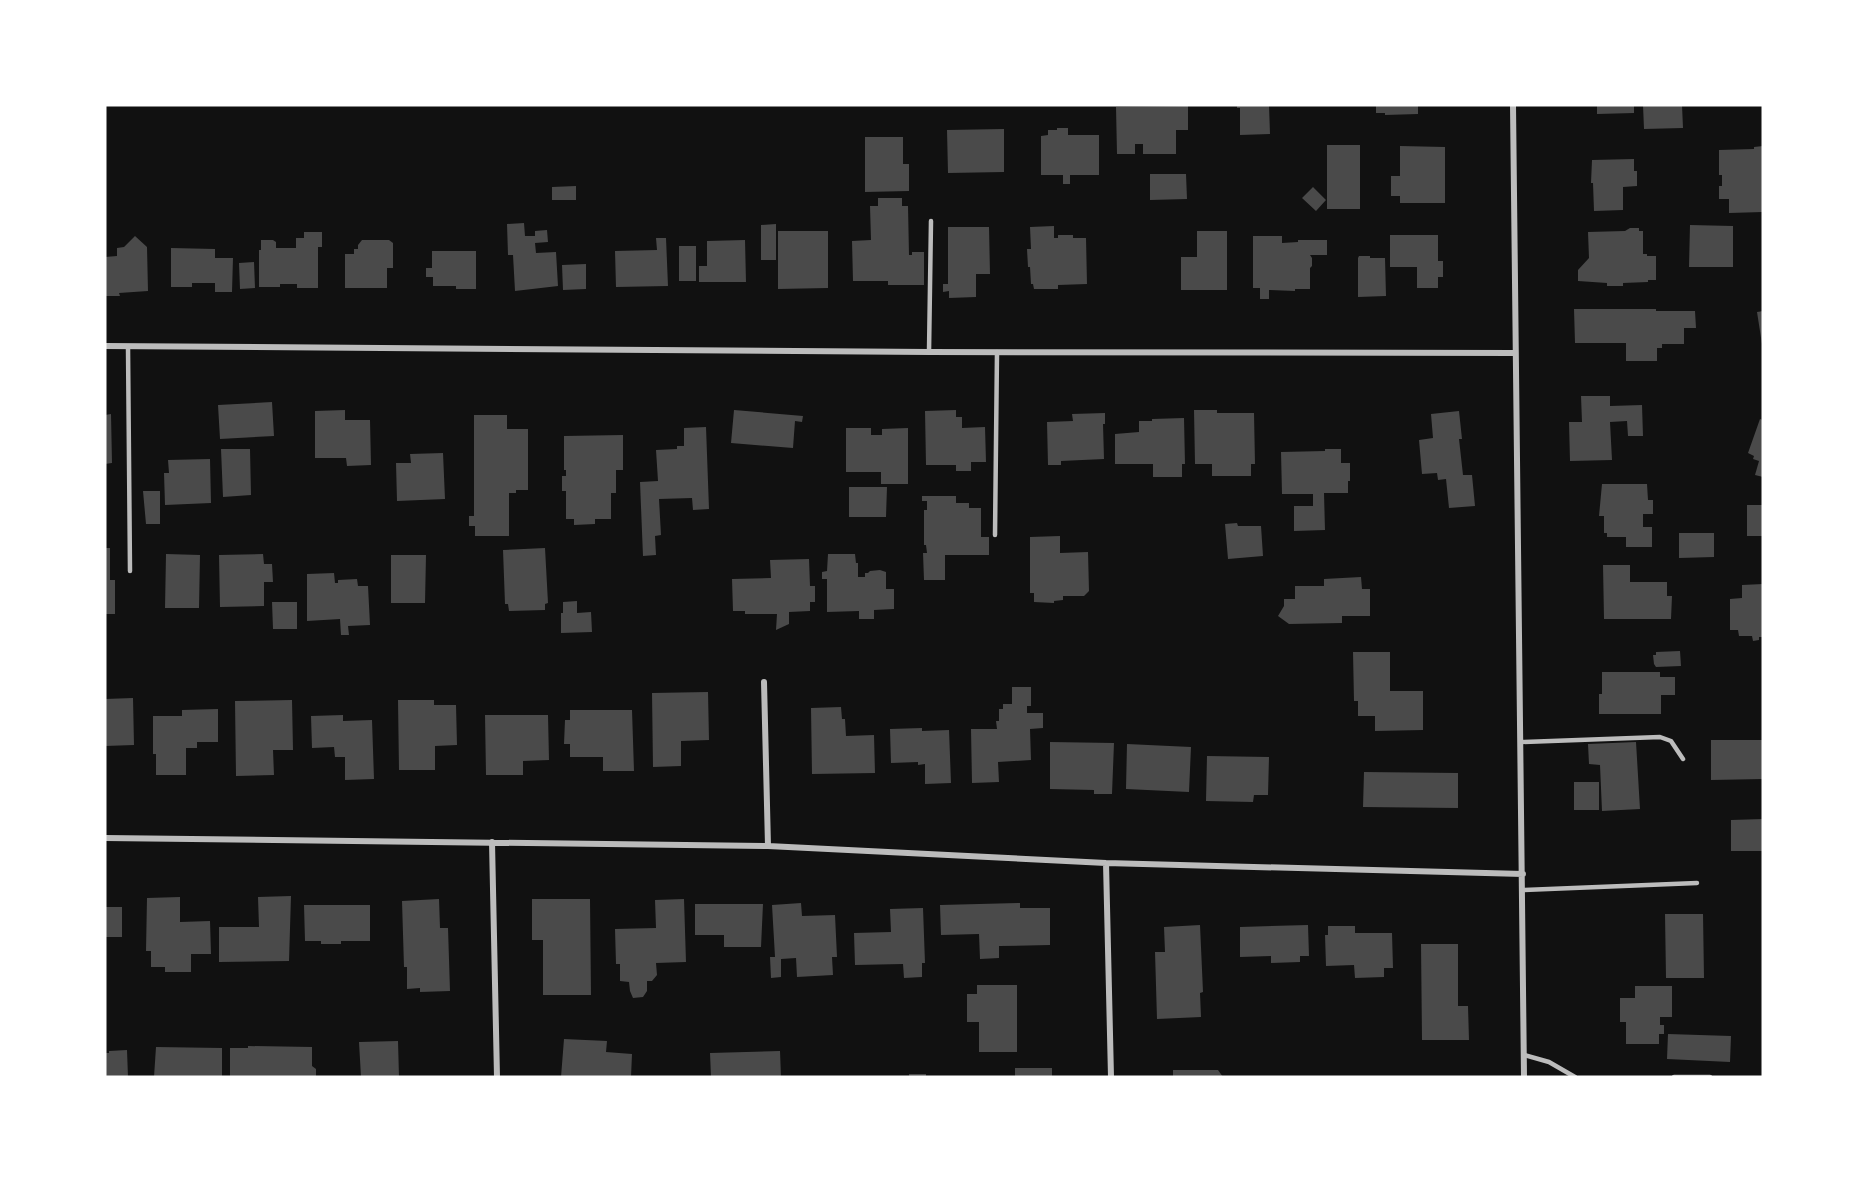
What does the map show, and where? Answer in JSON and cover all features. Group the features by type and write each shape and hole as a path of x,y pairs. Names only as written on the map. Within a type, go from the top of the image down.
{"street":[{"path":"1513,105 1524,1077"},
{"path":"105,346 929,352 1515,353"},
{"path":"764,682 768,846"},
{"path":"105,838 768,846 1106,862 1523,874"},
{"path":"492,842 496,1077"},
{"path":"1106,862 1111,1077"}],"lane":[{"path":"929,352 931,221"},
{"path":"128,347 130,571"},
{"path":"995,535 997,352"},
{"path":"1521,742 1660,737 1671,741 1683,759"},
{"path":"1523,890 1697,883"},
{"path":"1524,1055 1549,1062 1575,1077"},
{"path":"1674,1077 1710,1077"}],"building":[{"path":"1237,105 1269,105 1270,134 1240,135 1240,108 1237,108"},
{"path":"1376,105 1418,105 1418,114 1385,115 1385,113 1376,113"},
{"path":"1597,105 1634,105 1634,113 1597,114"},
{"path":"1643,105 1682,105 1683,128 1644,129"},
{"path":"1188,106 1188,130 1176,130 1176,154 1143,154 1143,144 1135,144 1135,154 1117,154 1116,107"},
{"path":"1057,128 1068,128 1068,135 1099,135 1099,175 1070,175 1070,184 1063,184 1063,175 1041,175 1041,136 1048,135 1048,130 1057,130"},
{"path":"1004,129 1004,172 948,173 947,130"},
{"path":"865,137 903,137 903,164 909,164 909,191 865,192"},
{"path":"1327,145 1360,145 1360,209 1327,209"},
{"path":"1400,146 1445,147 1445,203 1400,203 1400,196 1391,196 1391,176 1400,176"},
{"path":"1763,146 1763,212 1729,213 1729,199 1719,199 1722,175 1719,175 1719,150 1754,149 1754,147"},
{"path":"1634,159 1637,186 1623,187 1623,210 1594,211 1593,183 1591,183 1592,160"},
{"path":"1150,174 1186,174 1187,199 1150,200"},
{"path":"576,186 576,200 552,200 552,187"},
{"path":"1313,187 1326,200 1316,211 1302,198"},
{"path":"878,198 902,198 902,206 908,206 909,255 912,255 912,252 924,252 924,285 888,285 888,281 853,281 852,241 871,240 870,206 878,206"},
{"path":"524,223 525,236 535,236 535,231 547,230 548,242 535,243 536,253 556,252 558,286 515,291 513,255 508,255 507,224"},
{"path":"776,224 776,260 761,260 761,225"},
{"path":"1690,225 1733,226 1733,267 1689,267"},
{"path":"1054,226 1054,238 1058,238 1058,235 1073,235 1073,238 1086,238 1087,284 1058,285 1058,289 1034,289 1031,284 1027,249 1031,249 1030,227"},
{"path":"948,227 989,227 990,274 976,274 976,297 949,298 949,291 943,292 943,284 948,284"},
{"path":"1630,228 1639,228 1639,231 1643,231 1643,254 1656,256 1656,280 1623,283 1623,286 1578,281 1578,270 1589,258 1588,232 1625,231"},
{"path":"778,231 828,231 828,288 778,289"},
{"path":"1197,231 1227,231 1227,290 1181,290 1181,257 1197,257"},
{"path":"304,232 322,232 322,247 318,247 318,288 297,288 297,284 259,287 261,240 273,240 276,242 276,248 296,248 296,238 304,238"},
{"path":"1390,235 1438,235 1438,261 1443,261 1443,277 1438,277 1438,288 1417,288 1417,267 1390,267"},
{"path":"135,236 147,247 148,291 105,296 105,257 117,256 117,248 124,247"},
{"path":"1253,236 1282,236 1282,243 1298,242 1298,240 1327,240 1327,255 1310,255 1312,266 1310,268 1310,289 1269,290 1269,299 1260,299 1260,288 1253,288"},
{"path":"656,238 666,238 668,286 616,287 615,251 657,250"},
{"path":"362,240 389,240 393,243 393,268 387,268 387,288 345,288 345,254 354,254 354,249 358,249"},
{"path":"745,240 746,282 699,282 699,266 707,266 707,241"},
{"path":"679,246 696,246 696,281 679,281"},
{"path":"171,248 215,249 215,258 233,258 232,292 215,292 215,283 192,283 192,287 171,287"},
{"path":"432,251 476,251 476,289 433,286 433,277 426,277 426,268 432,268"},
{"path":"1359,256 1385,258 1386,296 1358,297"},
{"path":"254,262 255,288 240,289 239,263"},
{"path":"586,264 586,289 563,290 562,265"},
{"path":"1574,309 1695,311 1696,328 1684,328 1684,344 1662,344 1662,348 1657,348 1657,361 1626,361 1626,343 1575,343"},
{"path":"1763,311 1763,344 1762,344 1757,312"},
{"path":"1581,396 1610,396 1610,406 1642,405 1643,436 1628,436 1627,421 1610,422 1612,460 1570,461 1569,422 1582,422"},
{"path":"272,402 274,436 220,439 218,405"},
{"path":"345,410 345,420 370,420 371,465 347,466 346,458 315,458 315,411"},
{"path":"734,410 803,416 802,422 795,421 793,448 731,443"},
{"path":"956,410 956,417 962,417 962,428 985,427 986,462 971,462 971,471 956,471 956,465 926,465 925,411"},
{"path":"1194,410 1217,410 1217,413 1254,413 1255,464 1251,464 1251,476 1212,476 1212,464 1195,464"},
{"path":"1459,411 1463,475 1472,475 1475,506 1449,508 1446,479 1438,480 1437,473 1422,474 1419,440 1433,438 1431,414"},
{"path":"1105,413 1104,459 1061,461 1061,465 1048,465 1047,422 1073,421 1072,414"},
{"path":"111,414 112,463 105,464 105,415"},
{"path":"474,415 507,415 507,429 528,429 528,490 516,490 516,493 509,493 509,536 475,536 475,526 469,526 469,516 474,516"},
{"path":"1184,418 1185,464 1182,464 1182,477 1153,477 1153,464 1115,464 1115,434 1139,432 1139,421"},
{"path":"1760,419 1763,420 1763,477 1755,475 1759,461 1753,459 1754,456 1748,453"},
{"path":"706,427 709,509 693,510 692,498 659,499 661,535 655,536 656,555 643,556 640,482 658,481 656,450 677,449 677,446 684,446 684,428"},
{"path":"846,428 871,428 871,435 882,435 882,429 908,428 908,484 881,484 881,472 846,472"},
{"path":"623,435 623,470 616,470 616,493 611,493 611,519 595,519 595,524 574,525 574,519 566,519 566,491 562,491 562,476 566,476 564,436"},
{"path":"221,449 250,449 251,495 223,497"},
{"path":"1325,449 1341,449 1341,463 1350,463 1348,493 1324,493 1325,530 1294,531 1294,506 1313,506 1313,494 1282,494 1281,452 1325,451"},
{"path":"443,453 445,499 397,501 396,463 411,463 410,454"},
{"path":"210,459 211,503 165,505 164,473 169,473 168,460"},
{"path":"1602,484 1647,484 1648,500 1653,500 1653,514 1643,514 1643,527 1652,527 1652,547 1626,547 1626,537 1607,537 1607,533 1604,533 1604,516 1599,516"},
{"path":"849,487 887,487 886,517 849,517"},
{"path":"143,491 160,491 160,524 146,524"},
{"path":"922,496 956,496 956,503 969,503 969,508 981,508 981,537 989,537 989,555 945,555 945,580 924,580 923,553 927,553 926,545 924,545 924,510 927,510 927,501 922,501"},
{"path":"1747,505 1763,505 1763,536 1747,536"},
{"path":"1237,523 1238,526 1261,526 1263,556 1228,559 1225,524"},
{"path":"1679,533 1714,533 1714,557 1679,558"},
{"path":"1060,536 1060,553 1088,552 1089,591 1084,596 1063,596 1063,600 1054,601 1054,603 1034,602 1034,593 1030,593 1030,537"},
{"path":"105,548 110,548 110,580 115,580 115,614 105,614"},
{"path":"545,548 548,603 545,604 545,610 509,611 508,604 505,604 503,550"},
{"path":"166,554 200,555 199,608 165,608"},
{"path":"263,554 264,564 272,564 273,582 264,582 264,606 220,607 219,555"},
{"path":"828,554 855,554 856,563 858,563 858,577 865,577 865,573 870,571 886,572 886,589 894,589 894,609 874,610 874,619 859,619 859,611 827,612 827,579 822,579 822,572 827,571"},
{"path":"391,555 426,555 425,603 391,603"},
{"path":"809,559 810,586 815,586 815,602 810,602 810,611 789,612 789,624 776,630 777,614 745,614 745,611 733,611 732,579 771,578 770,560"},
{"path":"1603,565 1630,565 1630,582 1667,582 1667,596 1672,596 1671,619 1604,619"},
{"path":"334,573 335,583 338,583 338,580 357,579 358,586 368,586 370,625 348,626 349,635 341,635 340,619 307,621 307,574"},
{"path":"1361,577 1362,589 1370,589 1370,616 1342,616 1342,623 1289,624 1278,616 1284,606 1284,599 1295,599 1295,586 1324,586 1324,579"},
{"path":"1763,584 1763,637 1753,641 1752,636 1739,636 1738,630 1730,630 1730,599 1742,598 1742,585"},
{"path":"577,601 577,613 591,612 592,632 561,633 563,602"},
{"path":"272,602 297,602 297,629 273,629"},
{"path":"1680,651 1681,666 1656,667 1654,664 1653,655 1656,655 1656,652"},
{"path":"1353,652 1390,652 1390,691 1423,691 1423,730 1375,731 1375,716 1358,716 1358,701 1354,701"},
{"path":"1602,672 1660,672 1660,677 1675,677 1675,695 1661,695 1661,714 1599,714"},
{"path":"1012,687 1031,687 1031,706 1027,706 1027,713 1043,713 1043,728 1030,729 1031,760 998,762 999,782 972,783 971,729 997,729 999,709 1003,709 1003,704 1012,704"},
{"path":"708,692 709,740 681,741 681,766 653,767 652,693"},
{"path":"133,698 134,745 105,746 105,699"},
{"path":"292,700 293,750 273,750 274,775 236,776 235,701"},
{"path":"398,700 434,700 434,705 456,705 457,745 435,746 435,770 399,770"},
{"path":"841,707 842,719 845,719 846,736 874,735 875,773 812,774 811,708"},
{"path":"218,709 218,742 197,742 197,748 186,748 186,775 156,775 156,754 153,754 153,716 182,716 182,710"},
{"path":"570,710 632,710 634,771 603,771 603,757 570,757 570,744 564,744 565,720 570,720"},
{"path":"343,715 343,721 372,720 374,779 345,780 345,757 335,757 334,747 312,748 311,716"},
{"path":"485,715 548,715 549,760 523,761 523,775 486,775"},
{"path":"922,728 922,731 949,730 951,783 925,784 925,764 891,763 890,729"},
{"path":"1711,740 1763,740 1763,779 1711,780"},
{"path":"1050,742 1114,743 1112,794 1094,794 1094,790 1050,789"},
{"path":"1636,742 1640,809 1602,811 1600,765 1589,764 1588,744"},
{"path":"1127,744 1191,747 1189,792 1126,789"},
{"path":"1207,756 1269,757 1268,795 1254,795 1253,802 1206,801"},
{"path":"1364,772 1458,773 1458,808 1363,807"},
{"path":"1574,782 1599,782 1599,810 1574,810"},
{"path":"1763,819 1763,851 1731,851 1731,820"},
{"path":"291,896 289,961 219,962 219,927 259,927 258,897"},
{"path":"180,897 180,922 210,921 211,954 191,954 191,972 165,972 165,967 151,967 151,951 146,951 147,898"},
{"path":"439,899 440,928 448,928 450,991 420,992 420,988 407,989 402,901"},
{"path":"532,899 590,899 591,995 543,995 543,940 532,940"},
{"path":"684,899 686,962 656,963 657,975 652,981 647,981 647,991 643,997 633,998 629,982 620,981 620,964 616,964 615,929 656,928 655,900"},
{"path":"801,903 802,916 835,915 837,957 832,957 833,975 797,977 796,958 781,959 781,977 771,978 770,957 775,957 772,905"},
{"path":"1020,903 1020,908 1050,908 1050,945 999,946 999,958 980,959 979,934 941,935 940,905"},
{"path":"695,904 763,904 761,947 724,947 724,935 695,935"},
{"path":"304,905 370,905 370,941 321,944 321,941 305,941"},
{"path":"105,907 122,907 122,937 105,937"},
{"path":"923,908 925,963 922,963 922,977 904,978 903,964 855,965 854,933 891,932 890,909"},
{"path":"1665,914 1703,914 1704,978 1666,978"},
{"path":"1200,925 1203,992 1200,993 1201,1017 1157,1019 1155,952 1165,952 1164,927"},
{"path":"1308,925 1309,956 1300,956 1300,962 1271,963 1271,956 1240,957 1240,927"},
{"path":"1328,926 1355,926 1355,933 1392,933 1393,968 1384,968 1384,977 1355,978 1354,965 1326,966 1325,935 1328,935"},
{"path":"1421,944 1458,944 1458,1006 1468,1006 1469,1040 1422,1040"},
{"path":"977,985 1017,985 1017,1052 979,1052 979,1022 967,1022 967,994 977,994"},
{"path":"1635,986 1672,986 1672,1017 1660,1017 1660,1025 1664,1025 1664,1034 1659,1034 1659,1044 1626,1044 1626,1022 1620,1022 1620,998 1635,998"},
{"path":"1668,1034 1731,1036 1730,1062 1667,1059"},
{"path":"564,1039 607,1041 606,1052 632,1054 631,1077 561,1077"},
{"path":"398,1041 399,1077 361,1077 359,1042"},
{"path":"248,1046 312,1047 312,1066 316,1069 316,1076 230,1077 230,1048 248,1048"},
{"path":"156,1047 222,1048 222,1077 154,1077"},
{"path":"127,1050 128,1077 105,1077 105,1053"},
{"path":"780,1051 781,1077 711,1077 710,1053"},
{"path":"1015,1068 1052,1068 1052,1077 1015,1077"},
{"path":"1173,1070 1218,1070 1223,1077 1173,1077"},
{"path":"909,1074 926,1074 926,1077 909,1077"}]}
